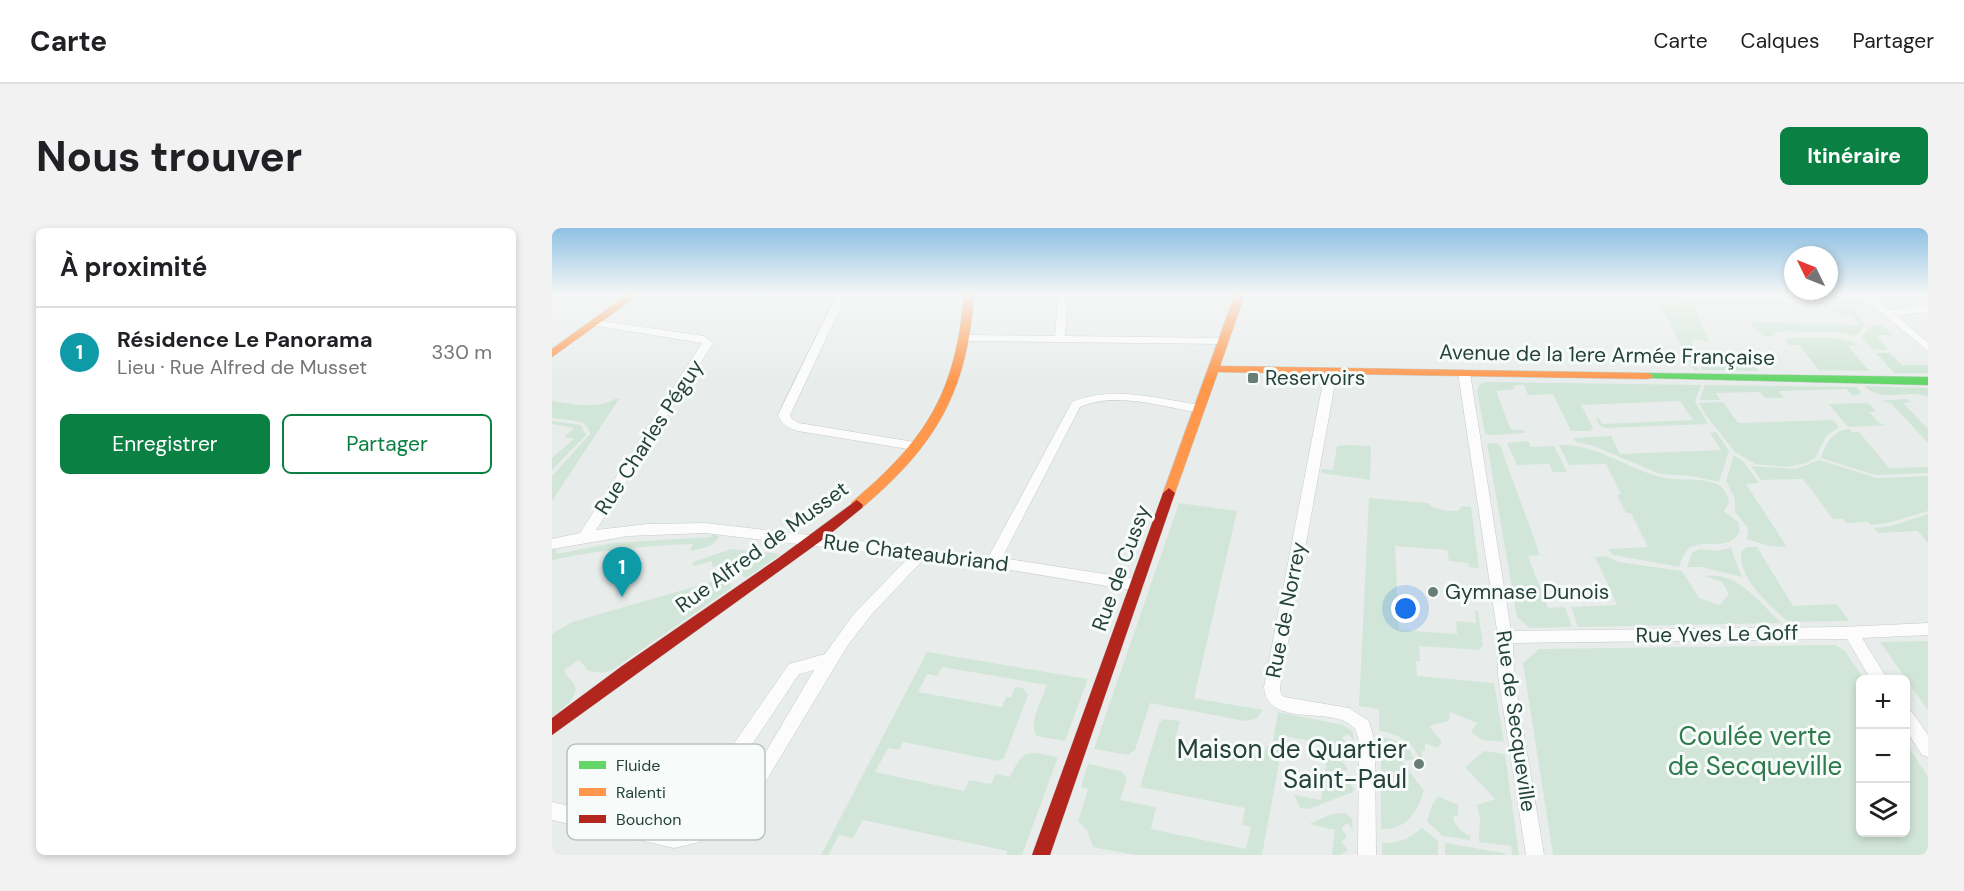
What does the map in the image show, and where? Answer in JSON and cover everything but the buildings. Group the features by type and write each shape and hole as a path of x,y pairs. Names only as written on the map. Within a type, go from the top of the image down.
{"street":[{"path":"552,354 595,323"},
{"name":"Rue Charles Péguy","path":"585,536 708,343 704,339 597,323"},
{"path":"828,323 784,415 785,420 798,427 914,446"},
{"name":"Rue Alfred de Musset","path":"552,728 627,669 813,541 870,494 929,428 952,386 965,338 966,323"},
{"path":"1060,339 1061,323"},
{"name":"Rue de Cussy","path":"1041,855 1230,323"},
{"path":"1898,323 1928,348"},
{"path":"965,338 1224,341"},
{"name":"Avenue de la 1ere Armée Française","path":"1214,369 1928,381"},
{"name":"Rue de Norrey","path":"1331,372 1272,687 1273,697 1280,703 1349,715 1363,726 1367,743 1367,855"},
{"name":"Rue de Secqueville","path":"1464,373 1505,637 1506,675 1535,855"},
{"path":"993,562 1076,405 1090,398 1106,396 1200,409"},
{"name":"Rue Chateaubriand","path":"552,544 585,536 658,527 685,528 993,562 1137,585"},
{"path":"765,769 831,659 873,603 921,553"},
{"name":"Rue Yves Le Goff","path":"1505,637 1851,633 1928,629"},
{"path":"1851,633 1877,675"},
{"path":"744,744 794,669 831,659"},
{"path":"1910,724 1928,749"},
{"path":"552,811 567,814"}],"green space":[{"path":"1669,323 1701,323 1709,342 1692,339 1698,370 1694,370"},
{"path":"1750,323 1795,323 1859,325 1858,323 1864,323 1861,331 1855,336 1840,332 1783,331 1771,337 1764,337"},
{"path":"1881,324 1893,335 1876,335 1888,350 1874,350 1861,338 1870,327"},
{"path":"1835,338 1851,342 1857,345 1848,346 1869,371 1819,370 1799,345 1788,345 1786,340"},
{"path":"1699,348 1707,359 1751,360 1758,371 1702,370"},
{"path":"1876,353 1890,353 1902,365 1928,365 1928,373 1894,373"},
{"path":"1486,382 1701,385 1695,401 1708,424 1605,428 1599,425 1596,418 1598,417 1602,424 1693,420 1680,401 1581,405 1593,428 1589,431 1571,431 1553,394 1528,395 1524,385 1513,386 1514,389 1496,391 1511,430 1523,430 1525,433 1485,434 1477,390 1480,384"},
{"path":"1705,385 1856,387 1861,392 1859,395 1852,395 1846,389 1779,391 1784,398 1765,398 1760,392 1716,393 1720,400 1700,400"},
{"path":"1865,386 1928,388 1928,397 1913,394 1879,394"},
{"path":"619,399 552,501 552,476 590,434 581,422 552,418 552,401 592,405"},
{"path":"1905,399 1912,402 1903,403 1928,429 1928,443 1891,403 1881,401"},
{"path":"1723,402 1738,423 1833,420 1839,427 1826,436 1816,457 1806,463 1786,467 1755,464 1735,452 1707,417 1699,403"},
{"path":"1868,403 1876,411 1869,412 1880,424 1889,425 1848,427 1829,404"},
{"path":"552,421 581,425 586,435 552,470 552,458 574,439 564,437 574,428 552,424"},
{"path":"1850,429 1852,432 1859,432 1889,468 1928,467 1928,473 1875,475 1821,458 1831,438 1839,432"},
{"path":"1716,432 1729,451 1719,482 1692,476 1660,474 1594,446 1576,442 1573,438 1611,436 1620,454 1721,450 1710,433"},
{"path":"1528,441 1531,447 1554,446 1567,472 1553,472 1549,464 1517,465 1507,443"},
{"path":"1487,444 1500,445 1540,555 1528,556 1548,608 1565,607 1572,627 1530,628 1517,617"},
{"path":"1559,445 1587,448 1661,477 1717,484 1724,489 1727,495 1729,503 1724,511 1738,522 1740,532 1729,542 1690,547 1679,567 1613,555 1608,549 1648,547 1631,513 1626,513 1617,495 1621,494 1606,464 1569,465"},
{"path":"1337,446 1371,446 1370,480 1321,473 1322,469 1333,470"},
{"path":"1734,455 1743,461 1759,483 1746,484 1787,547 1769,546 1747,539 1748,528 1735,512 1735,499 1726,481"},
{"path":"1819,460 1877,478 1928,476 1928,511 1888,523 1871,525 1868,522 1846,523 1843,519 1833,519 1803,479 1761,480 1751,466 1796,469"},
{"path":"1369,498 1428,503 1446,511 1458,511 1462,506 1471,507 1479,568 1469,567 1468,563 1449,561 1447,550 1395,546 1399,630 1457,634 1456,621 1476,623 1475,611 1478,611 1483,645 1479,650 1419,646 1420,661 1416,661 1417,676 1494,683 1504,742 1482,740 1471,732 1477,723 1450,712 1449,721 1429,726 1442,742 1438,748 1425,743 1425,751 1422,751 1422,757 1419,758 1408,742 1392,734 1379,731 1379,709 1359,706"},
{"path":"1179,503 1237,511 1194,698 1263,710 1256,719 1245,721 1150,703 1135,750 1128,755 1094,749"},
{"path":"1928,514 1928,543 1918,531 1878,533 1874,528 1891,526"},
{"path":"713,534 719,536 714,543 690,551 693,544 622,549 552,560 552,549 556,548 556,554 613,543 710,537"},
{"path":"1747,547 1757,547 1793,606 1837,604 1849,621 1788,622 1764,599 1749,580 1741,560 1742,550"},
{"path":"1731,548 1742,577 1702,567 1687,567 1692,553 1699,549 1716,551"},
{"path":"731,549 781,554 746,578 727,566 712,567 712,561 693,566 693,562"},
{"path":"1605,556 1619,562 1682,571 1699,598 1720,605 1729,594 1722,582 1704,576 1727,578 1747,590 1781,623 1578,627 1571,607 1617,605 1595,557"},
{"path":"725,578 731,584 731,588 612,670 603,673 589,671 579,660 564,670 575,686 574,695 568,704 552,717 552,634 572,622"},
{"path":"1928,641 1928,710 1910,684 1910,675 1903,675 1880,642"},
{"name":"Coulée verte de Secqueville","path":"1835,645 1845,651 1861,675 1856,675 1856,837 1910,837 1910,749 1928,777 1928,855 1553,855 1523,663 1539,649"},
{"path":"927,652 1088,679 1065,741 1036,736 1034,730 1037,710 1047,685 942,667 937,676 927,674 918,692 1002,707 1006,697 1011,697 1015,687 1023,688 1028,695 1004,758 998,761 903,742 899,750 888,748 875,772 964,791 969,780 991,784 996,774 1010,777 1019,760 1028,754 1058,757 1022,855 1006,855 1007,851 863,820 853,838 839,835 828,855 821,855"},
{"path":"1278,712 1343,725 1353,732 1354,741 1348,734 1342,737 1348,745 1342,749 1348,757 1342,761 1348,769 1342,773 1354,789 1353,792 1309,809 1300,808 1294,795 1321,800 1329,744 1284,736 1262,855 1134,855 1093,847 1087,830 1078,822 1088,789 1081,787 1088,764 1121,771 1127,778 1120,800 1156,807 1151,829 1246,849 1251,827 1242,825 1245,808 1140,787 1159,724 1163,719 1180,721 1175,741 1264,757 1266,746 1272,746"},
{"path":"1381,737 1396,741 1409,750 1414,759 1402,761 1424,791 1409,819 1398,827 1390,829 1381,829"},
{"path":"1484,751 1505,754 1519,855 1512,855 1511,846 1479,842 1480,818 1477,805 1495,799 1465,767"},
{"path":"1438,796 1458,805 1458,815 1453,817 1454,820 1464,833 1470,836 1470,840 1443,836 1427,821 1432,805"},
{"path":"1345,813 1352,819 1353,831 1348,823 1341,828 1347,837 1341,842 1348,850 1341,855 1332,855 1335,830 1309,824 1332,814"},
{"path":"1422,828 1438,841 1438,855 1382,855 1382,843 1404,840"},
{"path":"1445,843 1504,853 1505,855 1445,855"}],"traffic: fast":[{"path":"1648,376 1928,381"}],"traffic: slow":[{"path":"552,354 595,323"},
{"path":"857,505 902,463 916,447 939,412 956,375 962,355 966,323"},
{"path":"1169,493 1230,323"},
{"path":"1214,369 1648,376"}],"traffic: jam":[{"path":"1041,855 1169,493"},
{"path":"552,728 627,671 782,563 857,505"}],"place":[{"name":"Reservoirs","path":"1253,378"},
{"name":"Gymnase Dunois","path":"1433,592"},
{"name":"Résidence Le Panorama","path":"622,597"},
{"name":"Maison de Quartier Saint-Paul","path":"1419,764"}]}
